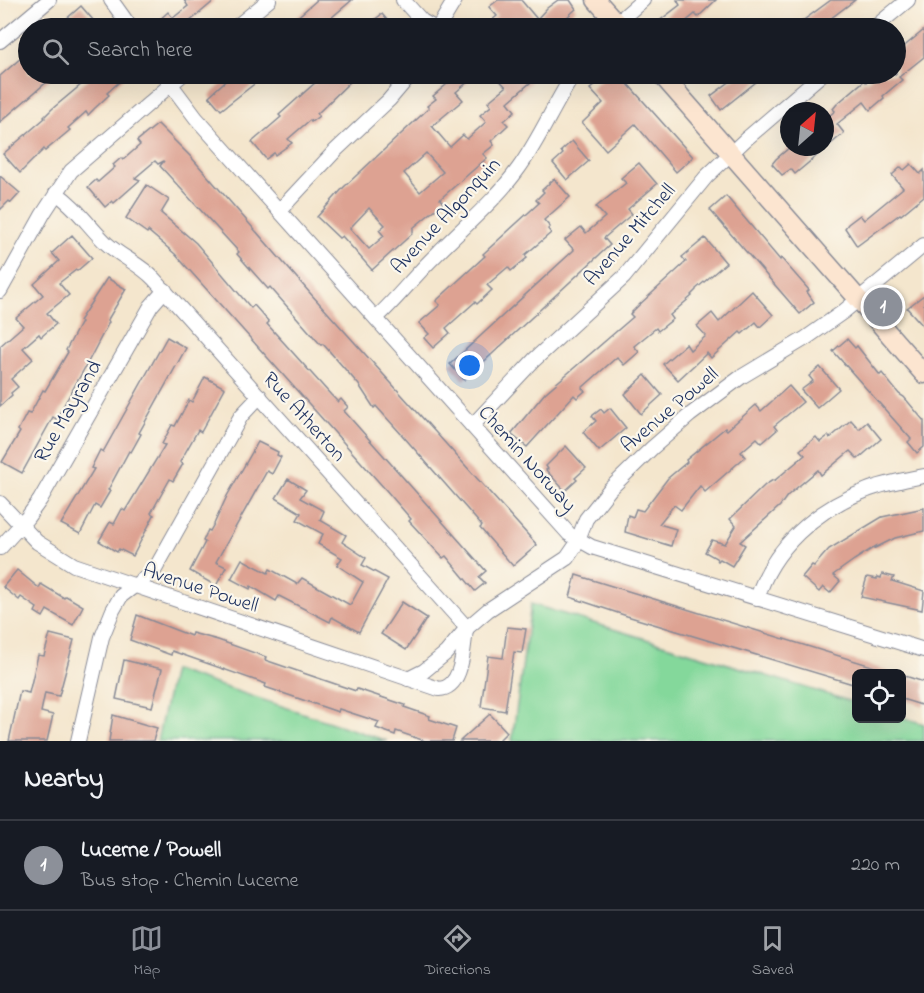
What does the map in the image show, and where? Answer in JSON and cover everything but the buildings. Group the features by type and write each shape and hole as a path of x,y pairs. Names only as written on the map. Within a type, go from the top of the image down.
{"main road":[{"path":"596,0 609,18"},
{"path":"670,84 924,374"}],"street":[{"path":"27,18 49,0"},
{"path":"111,0 124,18"},
{"path":"248,18 269,0"},
{"path":"403,0 419,18"},
{"path":"442,18 454,0"},
{"path":"625,18 643,0"},
{"path":"886,18 908,0"},
{"path":"0,41 18,26"},
{"path":"0,291 4,276 71,171 162,84"},
{"name":"Chemin Norway","path":"170,84 188,109 279,211 562,527 578,540 592,547 924,651"},
{"path":"279,211 403,84"},
{"name":"Avenue Algonquin","path":"376,318 503,188 534,145 568,84"},
{"name":"Avenue Mitchell","path":"472,426 534,360 624,277 688,198 731,153 810,84"},
{"name":"Rue Atherton","path":"56,193 69,203 105,242 142,268 165,290 467,627"},
{"name":"Avenue Powell","path":"408,679 424,671 446,653 467,627 498,603 570,554 586,519 610,489 690,415 741,377 811,335 859,300 924,245"},
{"name":"Rue Mayrand","path":"0,548 40,500 151,306 165,290"},
{"path":"78,741 106,624 119,599 154,571 241,416 260,396"},
{"path":"757,599 763,582 776,560 794,538 817,518 840,502 867,490 924,476"},
{"name":"Avenue Powell","path":"0,503 36,542 59,558 84,569 439,689 452,685 457,676 467,627"}],"green space":[{"path":"531,604 852,702 852,723 906,723 906,718 924,724 924,741 512,741"},
{"path":"173,670 387,741 157,741"}],"place":[{"name":"Lucerne / Powell","path":"883,307"}]}
